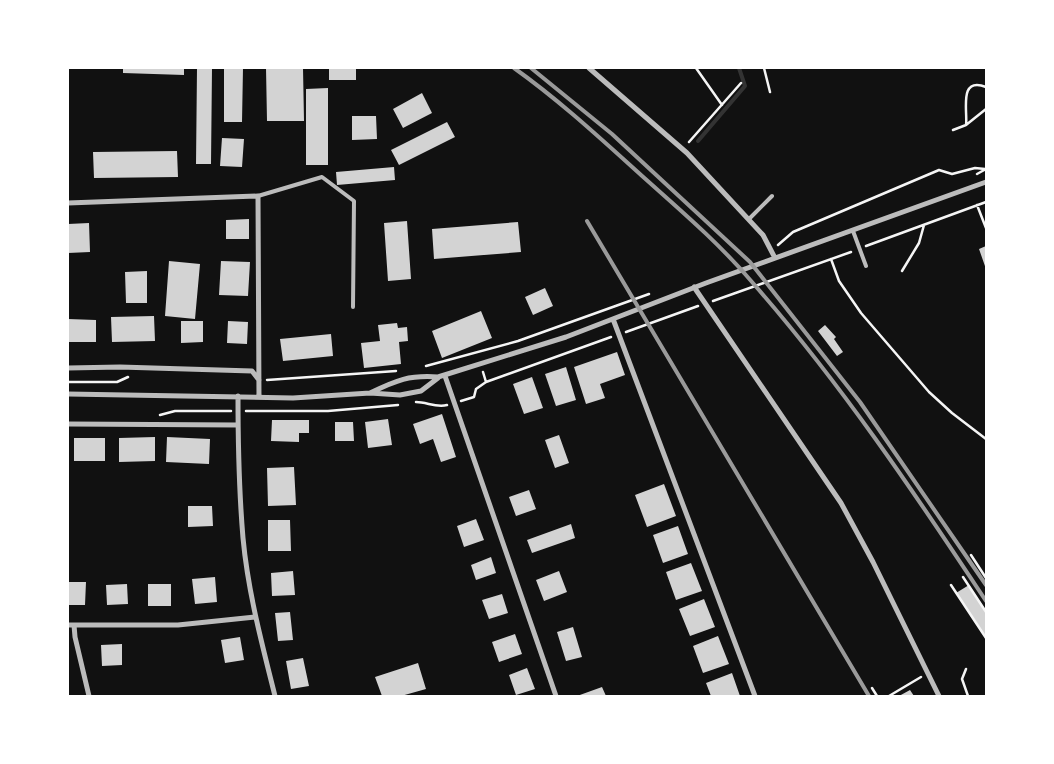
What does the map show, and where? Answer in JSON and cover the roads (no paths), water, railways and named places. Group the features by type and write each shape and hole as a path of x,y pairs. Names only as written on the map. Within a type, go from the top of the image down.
{"street":[{"path":"589,68 683,149 763,235 775,258"},
{"path":"370,393 407,377 445,376 566,337 694,287 986,182"},
{"path":"68,203 258,196 259,397"},
{"path":"694,287 841,503 873,562 939,696"},
{"path":"613,319 755,696"},
{"path":"68,368 120,367 252,371 259,380"},
{"path":"445,376 556,696"},
{"path":"68,394 259,397 334,397 370,393 400,395 421,391 438,377"},
{"path":"238,396 243,540 255,617 275,696"},
{"path":"68,424 238,425"},
{"path":"68,625 178,625 255,617"},
{"path":"74,625 75,637 89,696"}],"lane":[{"path":"258,196 322,177 354,201 353,307"},
{"path":"749,219 772,196"},
{"path":"854,231 866,266"}],"waterway":[{"path":"698,141 745,86 739,68"}],"railway":[{"path":"514,68 595,133 698,227 739,268 815,358 875,438 986,601"},
{"path":"531,68 612,134 750,262 860,402 986,585"},
{"path":"587,221 869,696"}]}
